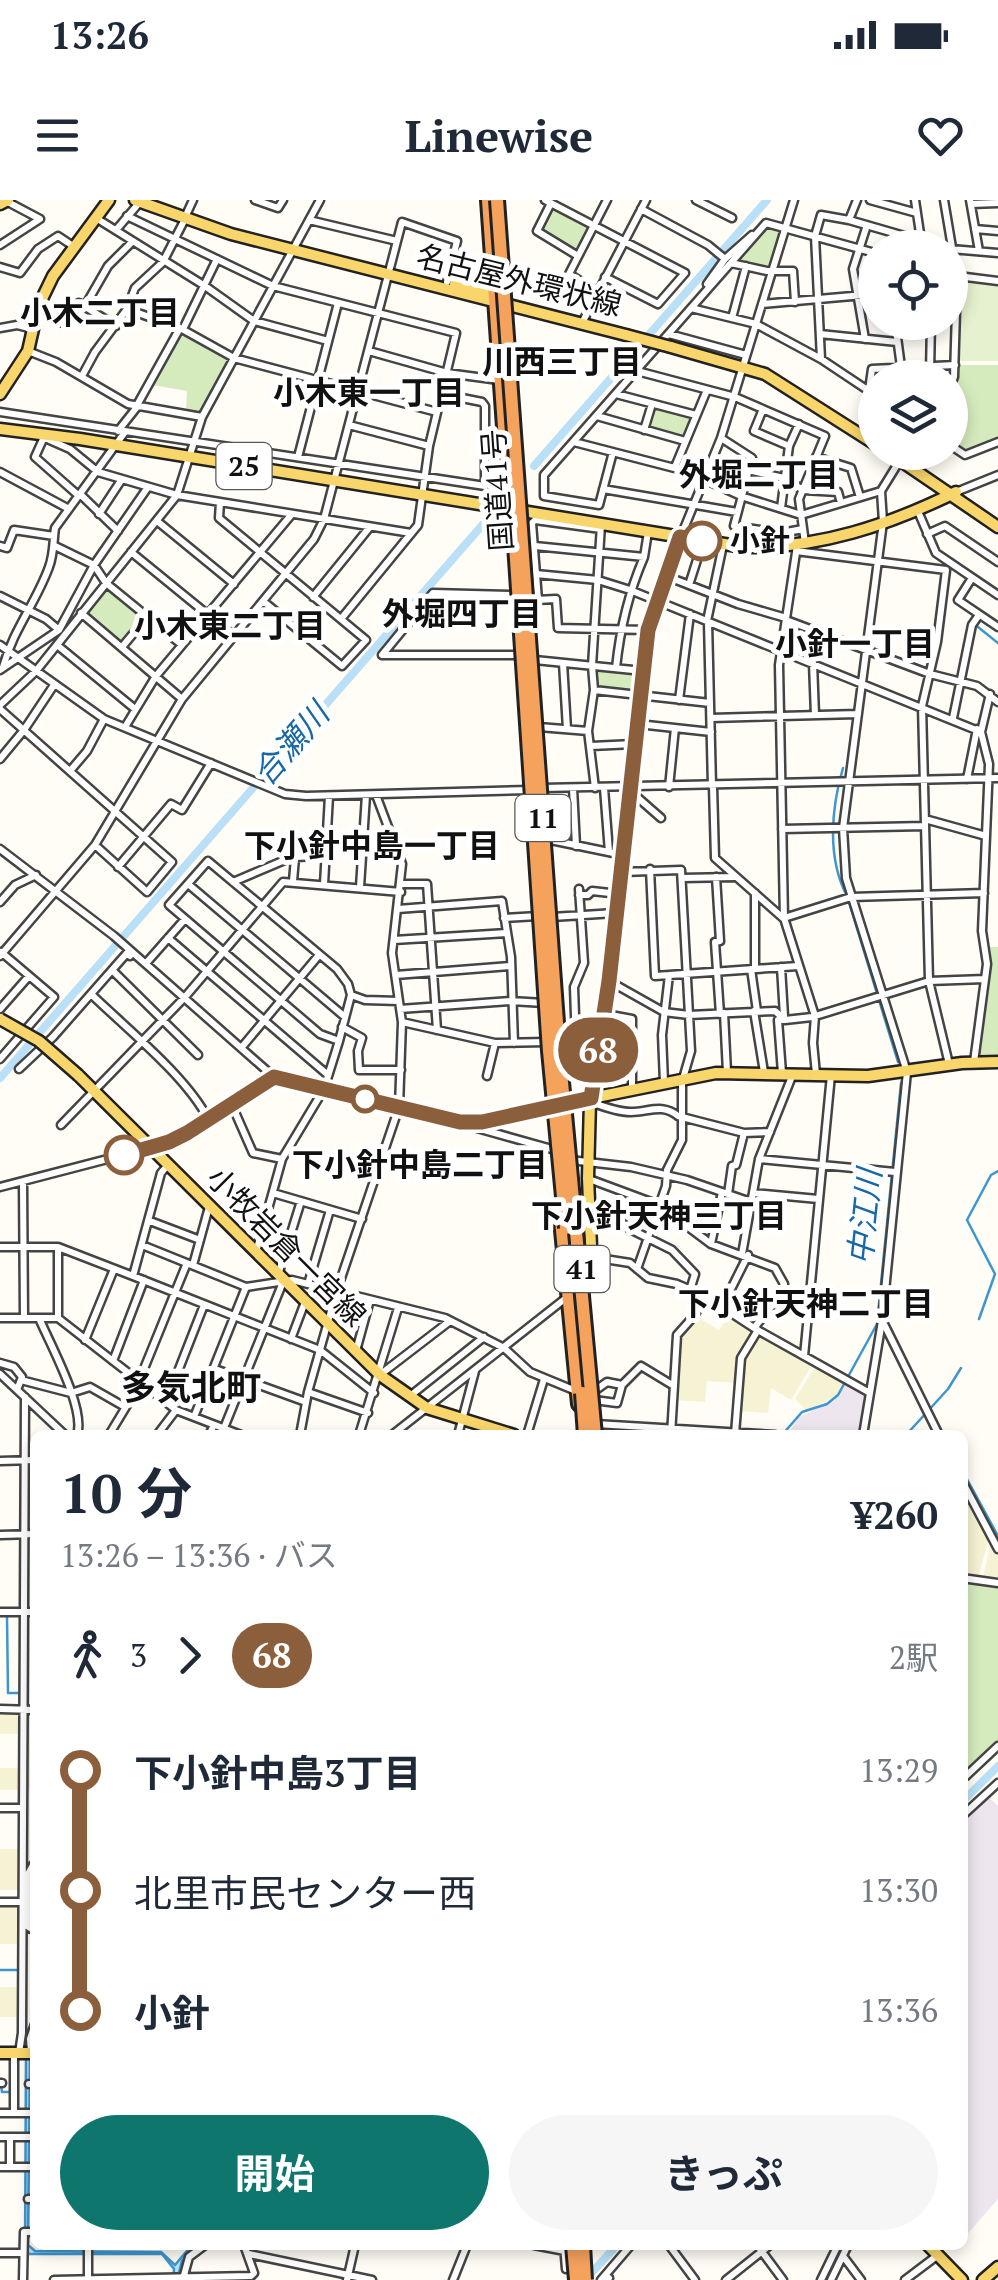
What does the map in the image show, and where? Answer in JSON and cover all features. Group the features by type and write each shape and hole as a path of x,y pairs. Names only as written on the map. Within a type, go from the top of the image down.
{"highway":[{"name":"国道41号","path":"495,200 503,299 512,350 519,655 546,839 544,1004 551,1106 574,1292 593,1396 591,1430"},
{"name":"11","path":"495,200 558,1050 591,1430"},
{"name":"11","path":"495,200 549,1051 591,1430"},
{"name":"国道41号","path":"503,299 500,380 514,510 534,600 539,727 531,832 570,1072 566,1103 578,1392 590,1430"},
{"path":"512,350 510,399 529,672 533,680"},
{"path":"531,832 538,854 574,1292"}],"main road":[{"path":"0,394 28,351 36,313 53,276 110,200"},
{"name":"名古屋外環状線","path":"142,201 296,247 671,340 744,363 858,430"},
{"name":"名古屋外環状線","path":"389,271 503,299"},
{"name":"25","path":"0,430 116,445 723,545 799,547 837,538 953,494"},
{"path":"921,470 998,523"},
{"path":"574,1292 591,1276 590,1100 609,981 642,671 656,600 680,537"},
{"name":"小牧岩倉一宮線","path":"0,1019 39,1041 78,1075 380,1375 428,1408 495,1430"},
{"path":"551,1106 727,1072 868,1076 949,1064 998,1062"},
{"path":"0,2052 25,2053"},
{"path":"934,2250 962,2280"},
{"path":"984,2280 998,2267"}],"street":[{"path":"82,376 127,310 141,281 162,262 192,200"},
{"path":"255,200 278,208 282,200"},
{"path":"2,669 62,632 81,614 178,494 202,417 318,200"},
{"path":"598,292 570,277 607,200"},
{"path":"584,320 646,200"},
{"path":"696,200 713,204 732,218"},
{"path":"680,537 735,397 794,200"},
{"path":"849,220 856,200"},
{"path":"870,200 917,213"},
{"path":"915,200 919,230"},
{"path":"944,200 947,230"},
{"path":"116,230 142,201"},
{"path":"578,256 537,231 548,201 685,272 658,304 606,277"},
{"path":"2,241 40,220 5,202"},
{"path":"979,252 971,202 998,203"},
{"path":"641,210 728,261 794,272 795,302"},
{"path":"821,358 816,236 821,215 885,230"},
{"path":"126,216 273,286 456,333 429,446 418,525 341,619"},
{"path":"96,218 254,321 328,341"},
{"path":"310,220 397,242"},
{"path":"0,1058 54,997 1,953 95,845 182,698 314,539 324,519 402,222 457,241 446,282"},
{"path":"613,452 599,505 544,496 544,475 656,348 671,340 728,261 766,223 858,248"},
{"path":"866,230 867,225"},
{"path":"976,229 998,231"},
{"path":"0,267 20,273 38,249 58,236 74,247"},
{"path":"85,306 108,266 133,241"},
{"path":"968,251 998,253"},
{"path":"858,255 853,269 858,292"},
{"path":"2,669 49,568 55,528 116,445 217,259"},
{"path":"732,318 746,266"},
{"path":"968,278 998,281"},
{"path":"762,304 858,296"},
{"path":"36,313 69,325 79,303 116,326"},
{"path":"298,457 338,303"},
{"path":"691,308 756,324 858,383"},
{"path":"127,310 182,328 234,358 438,412"},
{"path":"0,328 17,325 33,330"},
{"path":"820,334 858,337"},
{"path":"881,340 897,342 900,360"},
{"path":"656,348 744,363"},
{"path":"28,351 136,407 202,417"},
{"path":"369,351 447,373 500,380"},
{"path":"636,371 735,397 825,436 799,499 803,530 781,650 780,716 784,918 814,1016 816,1074"},
{"path":"675,468 708,390"},
{"path":"0,412 485,486 484,406 482,402 442,394"},
{"path":"616,394 696,415"},
{"path":"644,430 652,404"},
{"path":"763,409 754,431 789,446"},
{"path":"596,416 686,441"},
{"path":"781,508 789,446 799,424"},
{"path":"350,425 429,446"},
{"path":"118,532 35,457 44,435 98,472 148,487 412,534"},
{"path":"721,438 752,458 734,526 780,533 803,530"},
{"path":"574,442 675,468 741,496 801,515 881,491"},
{"path":"968,453 998,442"},
{"path":"816,458 851,468 860,497"},
{"path":"748,470 784,478 803,490 838,492 841,503"},
{"path":"864,1430 882,1322 893,1172 906,1072 848,897 838,828 843,782 858,714 883,522 881,491 893,470"},
{"path":"0,472 69,509"},
{"path":"953,494 998,475"},
{"path":"99,514 122,480"},
{"path":"95,845 147,892 172,862 0,707 57,645 94,564 148,487"},
{"path":"604,489 738,512"},
{"path":"569,520 572,500"},
{"path":"220,502 219,518 366,640 342,666 263,601"},
{"path":"916,508 936,559 946,570"},
{"path":"125,728 156,676 292,514"},
{"path":"610,852 588,731 594,690 592,666 594,628 601,527 536,520 532,523 534,600 556,599 558,628 594,628 620,628 648,630"},
{"path":"157,521 234,584"},
{"path":"927,534 945,526 998,562"},
{"path":"313,596 370,527"},
{"path":"0,546 7,548 14,530 54,536"},
{"path":"616,668 620,628 644,557 648,532"},
{"path":"689,585 702,541"},
{"path":"723,545 707,621 715,858 784,918"},
{"path":"55,546 94,564 106,583 182,646"},
{"path":"534,546 644,557"},
{"path":"799,547 946,570"},
{"path":"934,549 998,595"},
{"path":"132,552 234,636"},
{"path":"946,570 922,706 929,981 949,1064"},
{"path":"536,574 598,580 630,590 979,730 993,778 984,893 987,964 974,1062"},
{"path":"665,576 866,652 977,686 998,702"},
{"path":"972,578 958,600 998,627"},
{"path":"515,594 433,593 382,655 519,655"},
{"path":"0,596 46,619 62,632"},
{"path":"81,614 182,698"},
{"path":"679,700 690,614"},
{"path":"953,718 972,625 979,614"},
{"path":"122,647 148,617"},
{"path":"0,645 104,719 266,787 297,796 574,788 630,792 669,787 993,778"},
{"path":"57,645 135,709"},
{"path":"535,660 642,671"},
{"path":"563,663 567,729"},
{"path":"814,663 815,715"},
{"path":"0,759 54,685"},
{"path":"594,690 710,703"},
{"path":"966,779 990,694"},
{"path":"710,718 858,714"},
{"path":"70,771 87,752 104,719"},
{"path":"637,724 711,732"},
{"path":"539,727 588,731"},
{"path":"669,787 675,728"},
{"path":"591,746 635,744"},
{"path":"118,867 171,804 182,810 211,762"},
{"path":"574,788 576,846"},
{"path":"630,792 661,818"},
{"path":"301,1430 337,1290 400,1107 402,1022 394,940 401,888 398,847 376,794"},
{"path":"360,887 366,795"},
{"path":"324,884 330,796"},
{"path":"782,830 925,822 986,836"},
{"path":"546,839 623,855"},
{"path":"0,850 114,936 274,1077 473,1122 551,1106"},
{"path":"233,882 295,858 325,856"},
{"path":"293,882 295,858"},
{"path":"256,1253 282,1158 324,1089 339,1041 351,996 348,984 337,970 208,861 169,906 320,1034 339,1041"},
{"path":"985,869 998,870"},
{"path":"650,870 655,976 798,966"},
{"path":"621,872 681,870 691,1051 684,1078 682,1140 667,1170 659,1206 636,1269"},
{"path":"0,902 15,885 36,876"},
{"path":"682,878 736,876"},
{"path":"716,877 720,941 715,942 727,1072"},
{"path":"61,1124 184,998 283,882 401,888 427,884 437,1030"},
{"path":"188,884 345,1018"},
{"path":"594,1072 570,1072 574,987 584,963 579,892 618,894"},
{"path":"755,893 753,969 764,1072"},
{"path":"784,918 848,897 984,893"},
{"path":"398,909 502,900 514,1043"},
{"path":"504,918 616,913"},
{"path":"148,961 185,919"},
{"path":"394,940 507,932"},
{"path":"168,938 328,1075"},
{"path":"984,946 998,946"},
{"path":"19,1068 127,953 156,973"},
{"path":"242,1047 320,955"},
{"path":"396,975 510,966"},
{"path":"781,967 785,1018"},
{"path":"112,970 198,1056"},
{"path":"664,1082 662,1035 669,975"},
{"path":"0,1009 29,976"},
{"path":"722,1307 744,1255 759,1159 788,1073 778,1020 814,1016 929,981 984,979"},
{"path":"609,981 664,1012 689,1016 756,1011 775,1012 785,1018"},
{"path":"91,994 201,1105 208,1119"},
{"path":"351,996 436,1007 511,1001 544,1004"},
{"path":"604,1014 632,1019 632,1089"},
{"path":"402,1022 495,1043 547,1042"},
{"path":"342,1027 362,1038 358,1070 401,1070"},
{"path":"487,1076 495,1043"},
{"path":"804,1356 831,1075"},
{"path":"0,1187 178,1138 274,1077"},
{"path":"590,1100 624,1112 670,1109 682,1117 744,1133 770,1132"},
{"path":"231,1103 253,1153 282,1158"},
{"path":"473,1122 477,1128 555,1150"},
{"path":"711,1244 744,1133"},
{"path":"759,1159 893,1172"},
{"path":"570,1160 631,1166 751,1202"},
{"path":"133,1276 161,1174 168,1165"},
{"path":"588,1178 659,1206 711,1244 775,1268 784,1284 740,1358 735,1430"},
{"path":"22,1182 24,1318"},
{"path":"273,1193 362,1219"},
{"path":"753,1193 818,1200"},
{"path":"224,1428 281,1278 301,1201"},
{"path":"112,1430 140,1382 174,1293 200,1240 209,1206"},
{"path":"588,1207 604,1210 672,1250 695,1274 690,1290"},
{"path":"308,1284 330,1210"},
{"path":"149,1221 200,1240"},
{"path":"142,1245 246,1287 281,1278 451,1320 504,1348 520,1366 578,1392"},
{"path":"0,1247 58,1247 144,1280 320,1350 374,1393"},
{"path":"58,1247 58,1318"},
{"path":"590,1256 630,1263 648,1278 705,1296 870,1393"},
{"path":"85,1340 114,1269"},
{"path":"112,1360 144,1280"},
{"path":"194,1417 246,1287"},
{"path":"399,1430 574,1292"},
{"path":"671,1430 677,1334 694,1316 705,1296"},
{"path":"356,1351 370,1300"},
{"path":"291,1338 305,1302"},
{"path":"166,1402 204,1305"},
{"path":"361,1430 398,1308"},
{"path":"0,1318 58,1318 176,1410 229,1430"},
{"path":"39,1318 71,1393 79,1430"},
{"path":"380,1375 451,1320"},
{"path":"882,1322 936,1430"},
{"path":"408,1396 484,1337"},
{"path":"0,1364 14,1367 22,1376 17,1390"},
{"path":"622,1385 607,1382 593,1396 614,1404 622,1385 642,1366 674,1386"},
{"path":"215,1369 306,1402"},
{"path":"459,1430 475,1371"},
{"path":"0,1374 60,1430"},
{"path":"529,1430 544,1379"},
{"path":"21,1380 71,1393 90,1387 125,1407"},
{"path":"308,1392 368,1413"},
{"path":"14,2113 25,2053 25,1397"},
{"path":"161,1430 176,1410"},
{"path":"211,1430 214,1424"},
{"path":"0,1460 30,1460"},
{"path":"968,1492 998,1549"},
{"path":"0,1535 30,1534"},
{"path":"968,1579 998,1583"},
{"path":"0,1612 30,1612"},
{"path":"0,1710 27,1710"},
{"path":"968,1774 998,1746"},
{"path":"968,1811 998,1784"},
{"path":"0,1808 23,1808"},
{"path":"30,1871 25,1902 30,1928"},
{"path":"0,1902 25,1902"},
{"path":"0,2112 30,2113"},
{"path":"0,2137 29,2137"},
{"path":"10,2137 10,2167"},
{"path":"0,2167 30,2167"},
{"path":"23,2280 29,2232"},
{"path":"88,2250 88,2280"},
{"path":"175,2278 199,2250"},
{"path":"54,2280 251,2276 254,2273 247,2250"},
{"path":"348,2277 354,2250"},
{"path":"454,2280 466,2250"},
{"path":"546,2250 575,2262"},
{"path":"607,2280 627,2250"},
{"path":"674,2250 695,2280"},
{"path":"760,2250 782,2280"},
{"path":"726,2280 766,2250"},
{"path":"820,2280 835,2250"},
{"path":"831,2280 845,2250"},
{"path":"0,2253 24,2254"},
{"path":"249,2254 372,2280"},
{"path":"905,2280 939,2254"},
{"path":"842,2256 860,2280"}],"shaded area":[{"path":"730,1314 755,1330 740,1356 737,1383 707,1381 705,1402 675,1400 679,1336 695,1316 719,1330"},
{"path":"758,1333 812,1365 791,1400 771,1388 768,1413 738,1411 741,1359"},
{"path":"816,1365 845,1382 835,1397 806,1410 795,1399"},
{"path":"846,1383 865,1396 860,1430 790,1430 799,1417 834,1401"},
{"path":"968,1499 989,1538 978,1578 968,1577"},
{"path":"991,1542 998,1556 998,1581 983,1578"},
{"path":"0,1711 21,1711 21,1734 0,1734"},
{"path":"28,1714 30,1714 30,1790"},
{"path":"0,1768 21,1768 21,1790 0,1790"},
{"path":"987,1795 998,1806 998,2199 968,2233 968,1816"},
{"path":"0,1849 21,1849 21,1890 0,1890"},
{"path":"0,1904 21,1904 21,1944 0,1944"},
{"path":"0,1987 20,1987 20,2017 0,2017"}],"green space":[{"path":"551,206 590,225 576,253 539,231"},
{"path":"765,226 780,231 769,269 736,262"},
{"path":"968,282 998,284 998,361 959,360 960,340 968,340"},
{"path":"181,330 231,359 201,415 186,412 187,391 152,385"},
{"path":"968,365 998,365 998,439 968,451"},
{"path":"653,406 693,416 685,438 647,429"},
{"path":"106,587 143,617 122,644 85,613"},
{"path":"595,668 639,672 637,693 596,688"},
{"path":"990,947 998,947 998,1058 978,1058"},
{"path":"968,1581 998,1585 998,1744 968,1772"}],"water":[{"path":"26,2058 30,2059 30,2250 161,2252 175,2265 188,2250 193,2250 182,2261 177,2280 173,2280 174,2269 162,2254 25,2254"}],"waterway":[{"name":"合瀬川","path":"534,466 767,200"},
{"name":"合瀬川","path":"0,1078 498,507"},
{"path":"978,627 998,643"},
{"name":"中江川","path":"843,768 834,816 836,866 898,1062"},
{"name":"中江川","path":"786,1430 802,1412 827,1404 838,1395 877,1324 901,1083"},
{"path":"979,1319 995,1274 967,1220 991,1175 998,1171"},
{"path":"911,1430 948,1389 961,1368"},
{"path":"968,1481 998,1536"},
{"path":"7,1616 8,1693 21,1693"},
{"path":"968,1796 998,1766"},
{"path":"0,1970 18,1970"},
{"path":"1,2085 2,2092 11,2092"},
{"path":"586,2279 612,2250"},
{"path":"826,2280 840,2250"}],"bus line":[{"name":"68","path":"124,1155 187,1133 274,1077 460,1122 482,1122 591,1098 609,981 648,630 680,537 702,541"}],"place":[{"name":"小針","path":"702,541"}],"district":[{"name":"小木二丁目","path":"100,313"},
{"name":"川西三丁目","path":"562,362"},
{"name":"小木東一丁目","path":"369,393"},
{"name":"外堀二丁目","path":"759,475"},
{"name":"外堀四丁目","path":"462,614"},
{"name":"小木東二丁目","path":"230,626"},
{"name":"小針一丁目","path":"855,644"},
{"name":"下小針中島一丁目","path":"372,846"},
{"name":"下小針中島二丁目","path":"420,1165"},
{"name":"下小針天神三丁目","path":"659,1216"},
{"name":"下小針天神二丁目","path":"806,1304"},
{"name":"多気北町","path":"191,1388"}]}
